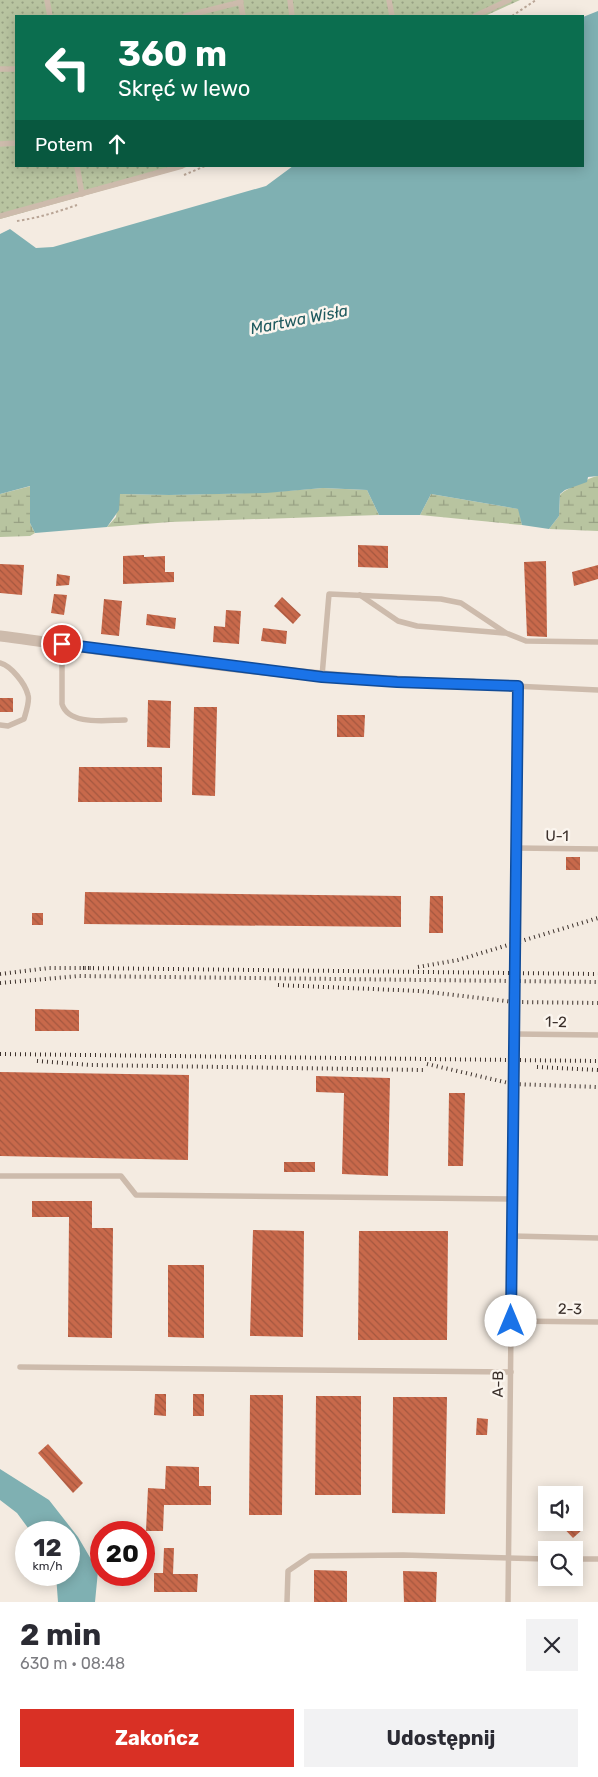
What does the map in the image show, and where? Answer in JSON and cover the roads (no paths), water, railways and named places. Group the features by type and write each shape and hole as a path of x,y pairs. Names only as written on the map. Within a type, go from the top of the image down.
{"street":[{"path":"0,636 322,677 397,682 474,684"}],"lane":[{"path":"47,0 50,15"},
{"path":"290,0 292,15"},
{"path":"389,0 392,15"},
{"path":"477,15 496,3 509,0"},
{"path":"189,15 241,1 243,15"},
{"path":"0,69 15,69"},
{"path":"0,144 15,143"},
{"path":"78,167 82,194"},
{"path":"0,216 178,167"},
{"path":"322,677 328,594 441,599 461,603 506,633 526,641 598,642"},
{"path":"360,595 398,621 417,626 506,633"},
{"path":"62,644 62,704 64,711 75,718 126,720"},
{"path":"0,663 7,665 29,696 24,719 8,726 0,725"},
{"path":"474,684 598,690"},
{"name":"A-B","path":"508,1602 518,686"},
{"name":"U-1","path":"515,848 598,849"},
{"name":"1-2","path":"514,1034 598,1035"},
{"path":"0,1176 121,1176 136,1195 512,1199"},
{"path":"512,1236 598,1238"},
{"name":"2-3","path":"511,1321 598,1322"},
{"path":"20,1367 511,1372"},
{"path":"287,1602 288,1570 310,1556 403,1555 538,1559"},
{"path":"583,1559 598,1559"}],"water":[{"name":"Martwa Wisła","path":"598,11 598,476 588,477 587,482 565,490 560,494 559,516 549,529 522,525 518,509 431,494 420,515 379,515 367,490 323,488 266,493 120,494 119,510 107,527 35,533 30,523 30,486 0,494 0,234 10,229 36,248 53,247 266,186 292,167 584,167 584,17"},
{"path":"0,1469 49,1500 65,1521 23,1521 17,1513 0,1500"},
{"path":"80,1540 90,1557 90,1586 97,1586 95,1602 58,1602 57,1586 80,1586"}],"railway":[{"path":"418,967 458,960 598,918"},
{"path":"0,974 49,968 91,968"},
{"path":"83,968 598,974"},
{"path":"0,983 79,976 598,982"},
{"path":"278,985 420,991 514,1002 598,1003"},
{"path":"0,1054 598,1061"},
{"path":"37,1061 91,1065 424,1070"},
{"path":"427,1064 513,1084 598,1087"},
{"path":"537,1067 598,1070"}]}
